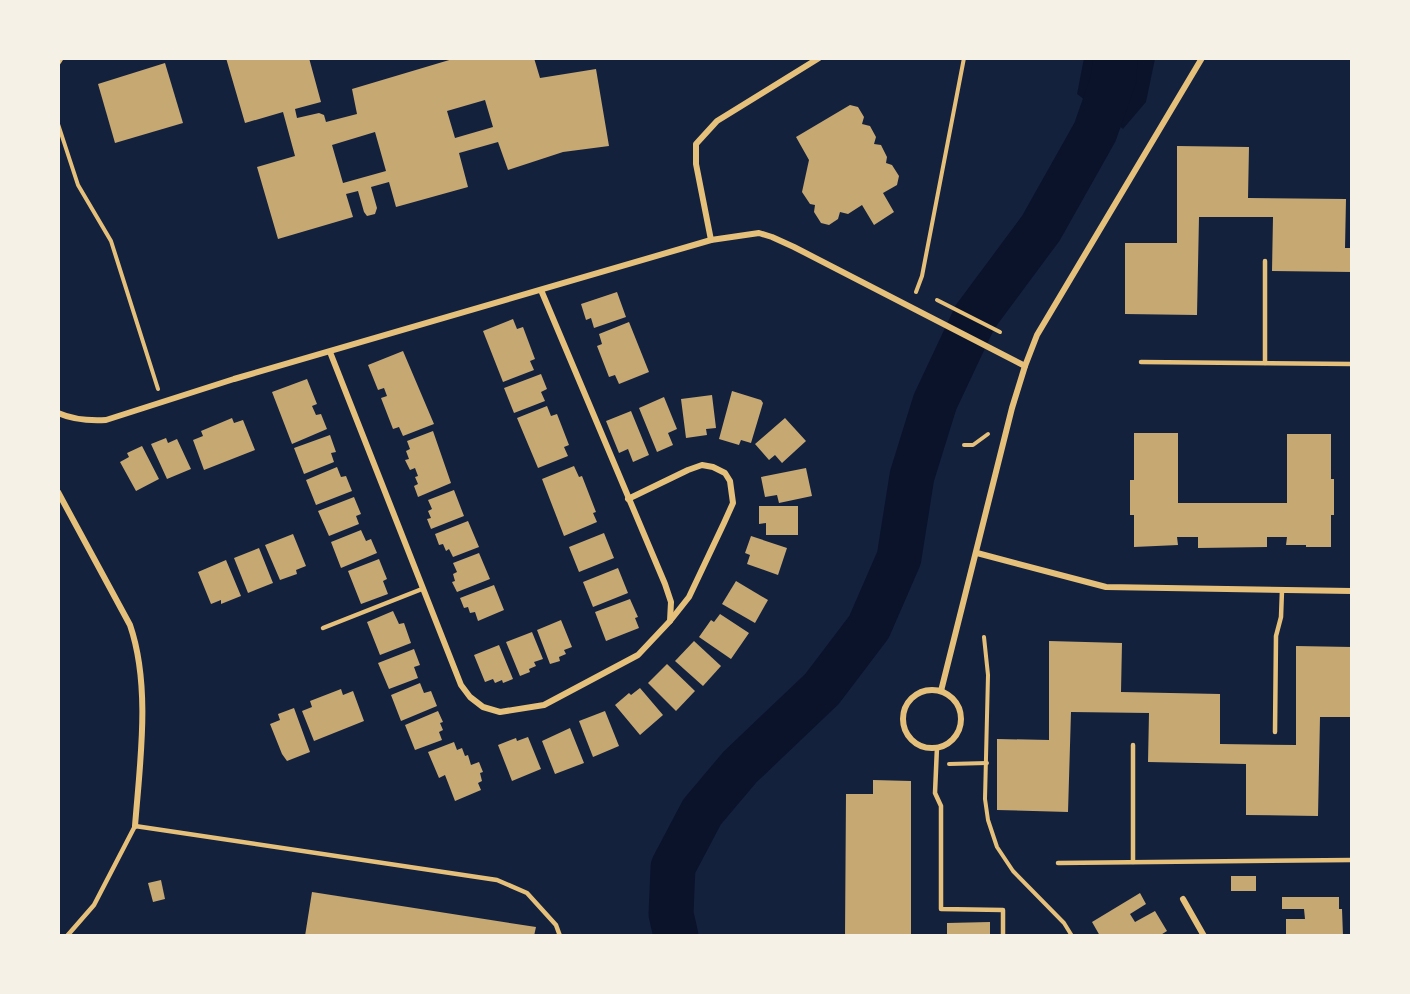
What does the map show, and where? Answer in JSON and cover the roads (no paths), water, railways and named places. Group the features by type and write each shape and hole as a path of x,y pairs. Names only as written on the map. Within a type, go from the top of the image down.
{"street":[{"path":"711,240 696,164 696,144 717,121 819,58"},
{"path":"941,691 1024,366 1037,335 1202,58"},
{"path":"58,413 69,418 88,421 106,420 162,401 711,240 759,233 772,237 1024,366"},
{"path":"541,290 665,584 671,602 670,621"},
{"path":"330,352 461,685 470,697 483,707 500,712 544,705 581,687 638,655 689,597 732,503 730,481 725,473 702,465 628,499"},
{"path":"58,492 121,607 137,646 141,687 141,738 135,826"},
{"path":"977,553 1106,587 1352,591"},
{"path":"932,690 941,691 950,696 960,711 961,721 954,738 937,747 928,748 911,739 903,722 904,712 914,696 932,690"},
{"path":"1183,899 1204,936"}],"lane":[{"path":"1265,261 1265,363"},
{"path":"1141,362 1352,364"},
{"path":"323,628 422,589"},
{"path":"1275,732 1276,636 1281,617 1282,590"},
{"path":"1133,745 1133,862"},
{"path":"937,747 935,793 941,806 941,909 1003,910 1003,936"},
{"path":"67,936 94,904 135,826 497,880 527,893 556,925 560,936"},
{"path":"1058,863 1352,860"}],"water":[{"path":"1084,58 1155,59 1146,102 1123,129 1077,94"}],"waterway":[{"path":"676,936 671,914 673,867 702,812 740,767 822,689 869,627 899,558 912,476 935,402 975,317 1041,228 1095,132 1114,78 1115,58"}]}
